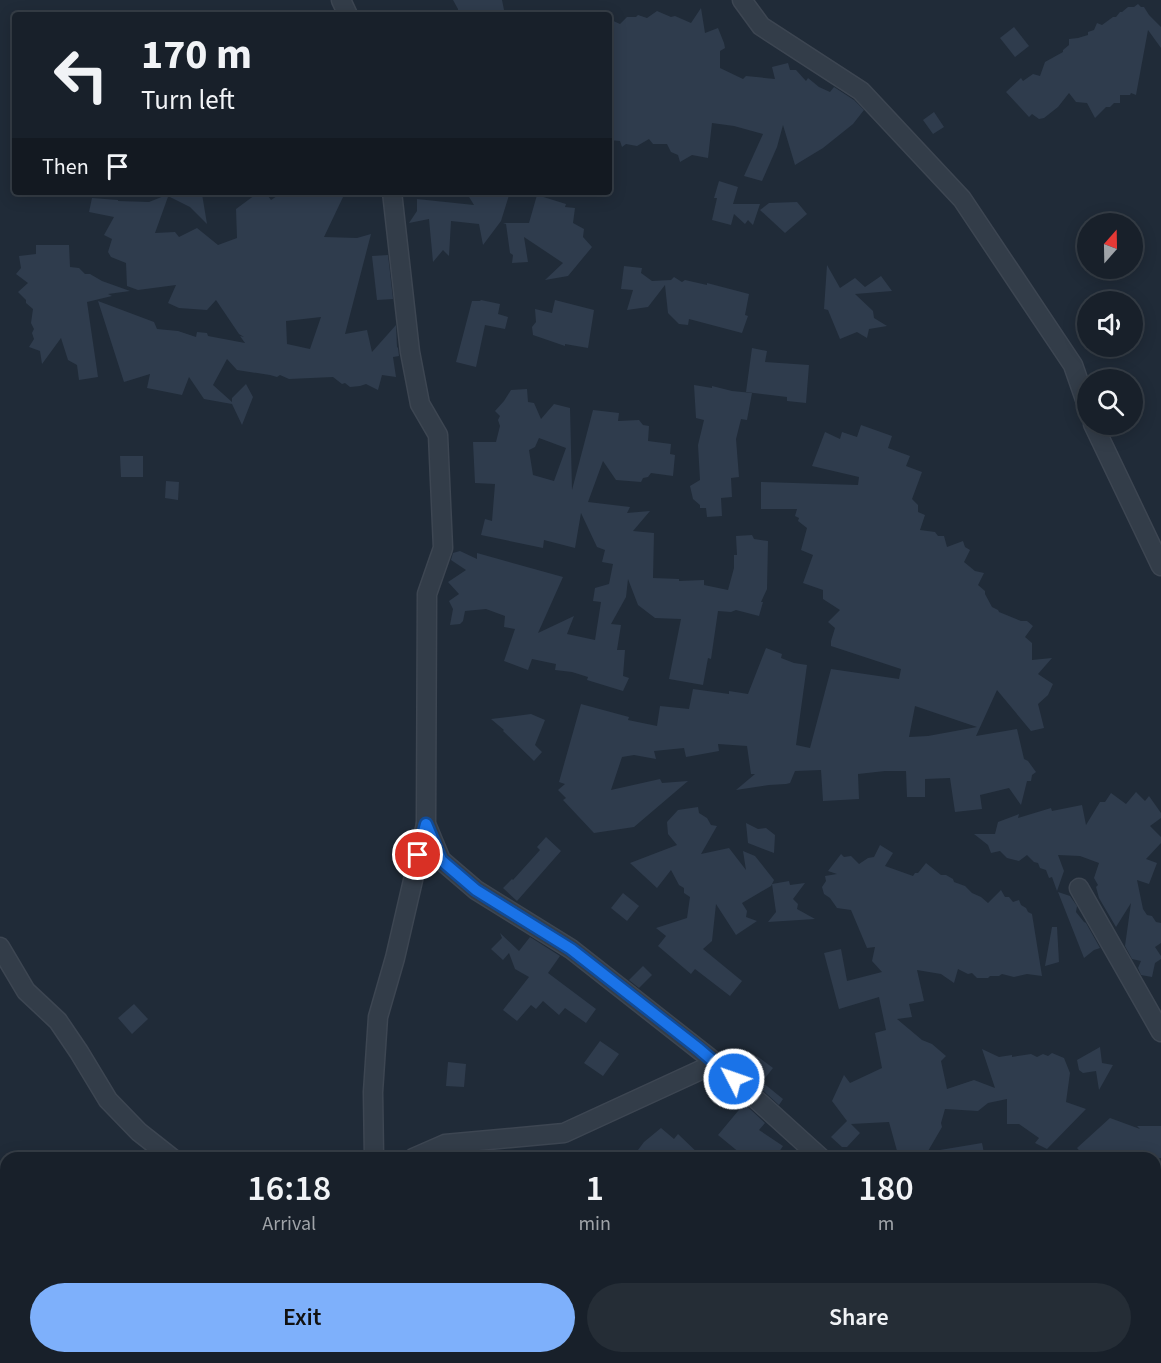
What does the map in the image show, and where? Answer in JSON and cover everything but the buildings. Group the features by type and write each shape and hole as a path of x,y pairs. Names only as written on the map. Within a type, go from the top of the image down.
{"street":[{"path":"742,0 761,26 861,91 962,199 1073,365 1077,376"},
{"path":"374,1152 373,1092 378,1017 395,958 426,824 427,594 443,548 438,435 420,404 410,352 392,195"},
{"path":"1098,435 1161,566"},
{"path":"426,824 441,860 476,890 571,949 716,1063 814,1152"},
{"path":"1079,888 1161,1032"},
{"path":"0,947 26,991 58,1021 108,1100 139,1132 164,1152"},
{"path":"427,1152 445,1144 564,1133 716,1063"}],"route":[{"path":"418,855 426,824 441,860 476,890 571,949 734,1079"}]}
